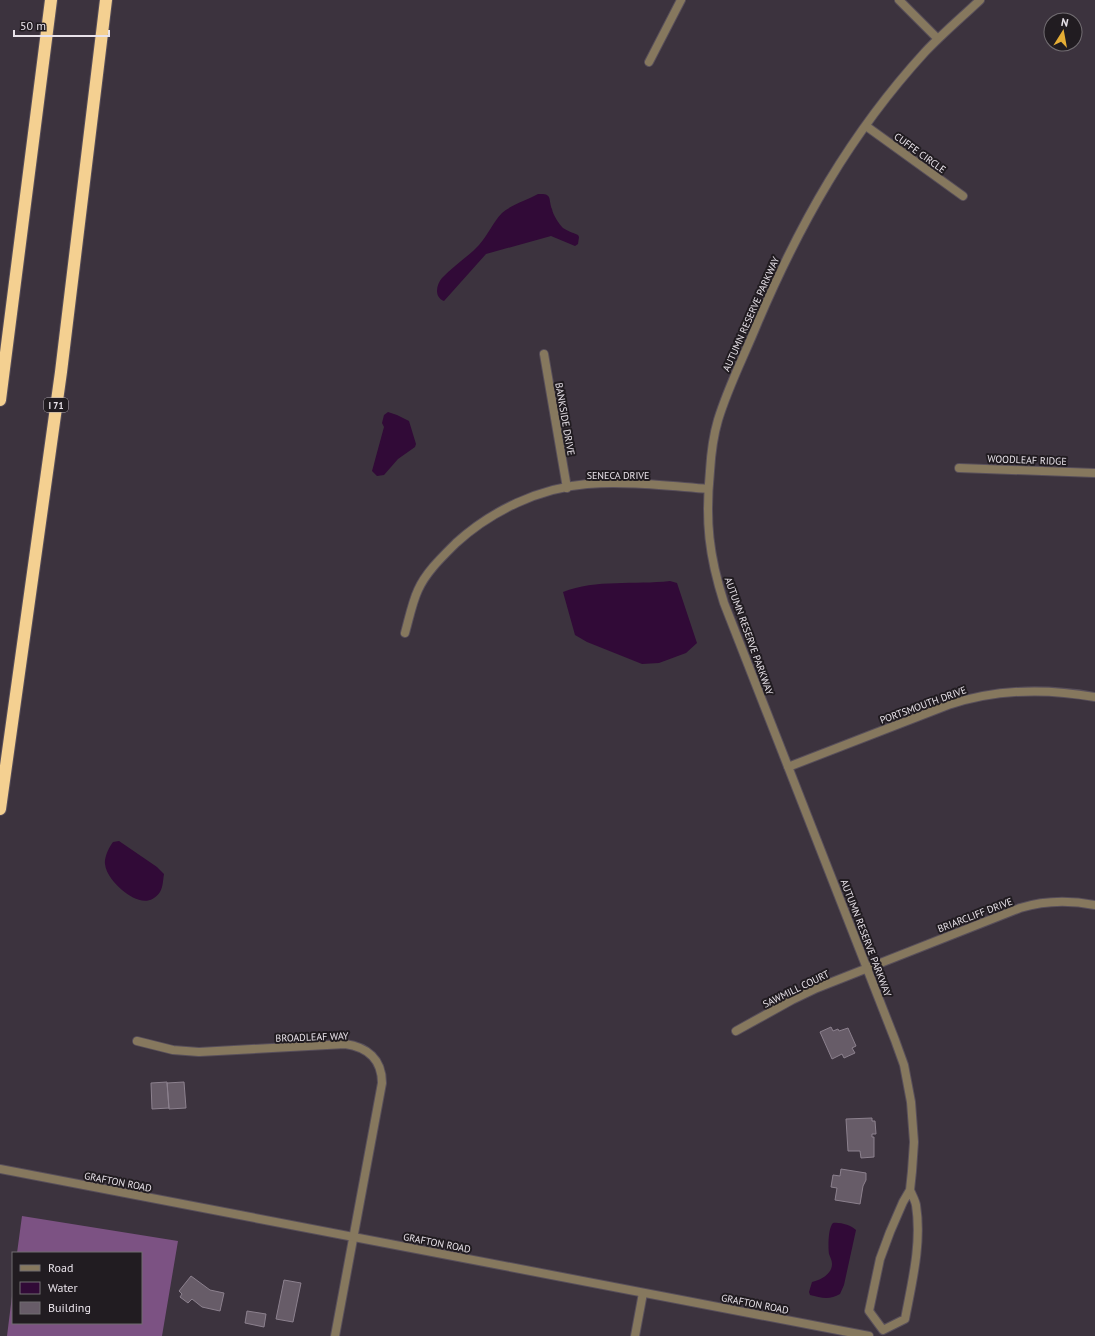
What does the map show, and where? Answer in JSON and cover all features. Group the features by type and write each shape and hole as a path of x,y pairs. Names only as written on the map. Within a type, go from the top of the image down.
{"highway":[{"path":"0,400 51,0"},
{"name":"I 71","path":"0,809 60,372 106,0"}],"street":[{"path":"649,62 681,0"},
{"path":"899,0 938,39"},
{"name":"AUTUMN RESERVE PARKWAY","path":"910,1190 916,1204 917,1224 917,1247 912,1284 905,1319 883,1333 869,1311 880,1259 890,1232 910,1190 914,1142 913,1118 909,1089 904,1065 895,1040 728,615 719,587 709,543 707,515 708,489 712,452 718,419 770,294 808,216 838,165 895,87 926,51 980,0"},
{"name":"CUFFE CIRCLE","path":"866,126 963,196"},
{"name":"BANKSIDE DRIVE","path":"544,354 567,488"},
{"name":"WOODLEAF RIDGE","path":"959,468 1095,473"},
{"name":"SENECA DRIVE","path":"405,633 418,589 437,563 462,538 490,517 500,512 537,495 586,484 618,483 708,489"},
{"name":"PORTSMOUTH DRIVE","path":"788,767 948,705 973,698 1005,692 1029,691 1052,691 1095,697"},
{"name":"BRIARCLIFF DRIVE","path":"867,968 1029,905 1042,902 1062,901 1095,905"},
{"name":"SAWMILL COURT","path":"736,1032 792,1000 817,988 867,968"},
{"name":"BROADLEAF WAY","path":"137,1041 167,1049 192,1052 344,1044 363,1049 368,1052 380,1070 382,1083 336,1336"},
{"name":"GRAFTON ROAD","path":"0,1169 869,1336"},
{"path":"635,1336 644,1293"}],"shaded area":[{"path":"22,1216 178,1241 162,1336 7,1336 12,1296 12,1324 142,1324 142,1252 17,1252"}],"water":[{"path":"538,194 543,194 549,197 556,219 563,228 578,235 578,244 575,246 551,236 486,254 444,301 441,299 437,294 437,287 442,278 479,245 502,213 514,205"},
{"path":"388,412 409,421 416,444 415,447 398,459 384,475 377,476 372,471 384,427 382,423 384,415"},
{"path":"670,581 677,583 697,643 686,653 659,663 642,664 587,642 575,635 563,592 589,585"},
{"path":"119,841 157,867 164,874 160,892 151,900 146,901 136,899 119,888 109,875 105,864 106,856 113,842"},
{"path":"833,1223 845,1224 856,1230 844,1285 840,1294 829,1298 822,1298 810,1295 809,1292 812,1282 819,1280 828,1274 832,1268 829,1254 829,1233"}],"building":[{"path":"831,1027 833,1031 848,1028 856,1046 852,1048 855,1053 844,1058 842,1054 832,1059 820,1032"},
{"path":"167,1082 169,1108 152,1109 151,1083"},
{"path":"184,1082 186,1108 169,1109 167,1083"},
{"path":"872,1118 872,1121 875,1121 876,1134 872,1134 872,1137 874,1137 874,1157 861,1158 860,1151 848,1151 846,1119"},
{"path":"841,1169 866,1173 866,1180 863,1186 860,1204 835,1200 837,1188 831,1187 833,1175 840,1176"},
{"path":"191,1276 210,1290 224,1293 220,1311 202,1307 192,1299 188,1303 180,1297 182,1294 179,1291"},
{"path":"284,1280 301,1283 293,1322 276,1319"},
{"path":"247,1311 266,1314 264,1327 245,1323"}]}
